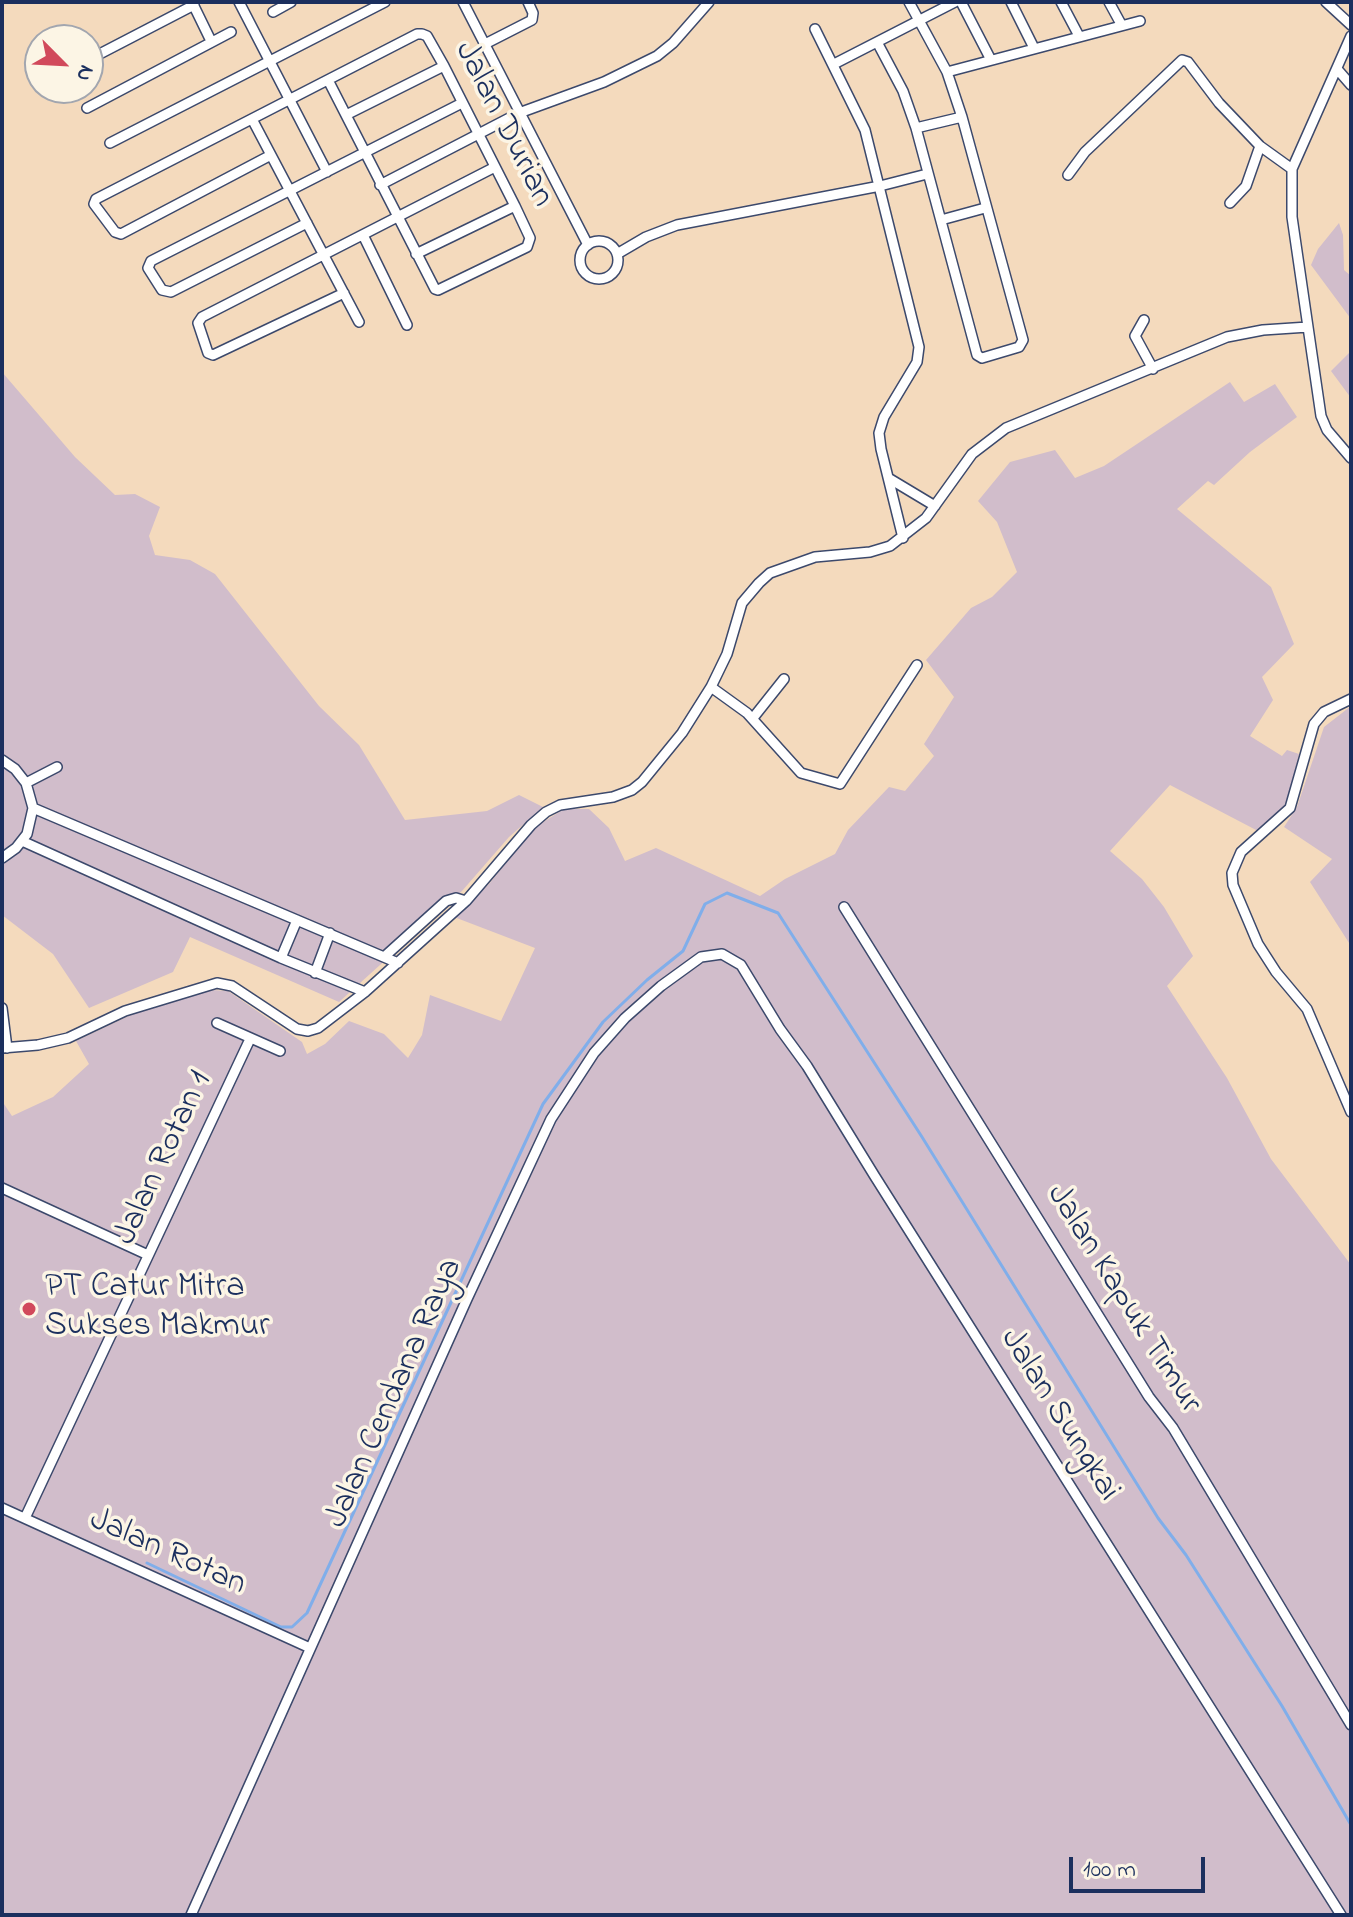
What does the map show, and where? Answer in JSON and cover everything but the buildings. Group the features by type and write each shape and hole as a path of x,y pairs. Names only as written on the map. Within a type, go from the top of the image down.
{"street":[{"path":"239,2 327,172"},
{"path":"273,12 289,2"},
{"path":"110,143 385,2"},
{"path":"463,2 588,245"},
{"path":"485,44 532,20 534,16 528,2"},
{"path":"380,185 519,113 604,82 657,56 673,43 709,2"},
{"path":"877,42 903,91 916,128 977,355 982,358 1019,347 1023,340 962,117 947,72 909,2"},
{"path":"834,64 955,2"},
{"path":"961,2 991,60"},
{"path":"1011,2 1034,48"},
{"path":"1061,2 1079,36"},
{"path":"1109,2 1121,24"},
{"path":"1326,2 1351,25"},
{"path":"104,51 193,4 211,41"},
{"path":"947,72 1140,21"},
{"path":"815,29 865,130 919,347 912,372 880,425 881,449 903,538"},
{"path":"87,108 231,32"},
{"name":"Jalan Durian","path":"328,80 417,34 427,36 515,206 530,242 527,247 438,290 416,254"},
{"path":"1351,36 1292,169 1292,217 1321,416 1327,430 1351,458"},
{"path":"1068,175 1085,152 1182,60 1188,62 1219,103 1260,146 1292,169"},
{"path":"346,115 444,66"},
{"path":"1337,69 1351,85"},
{"path":"271,155 121,234 115,232 94,204 96,199 328,80 416,254 515,206"},
{"path":"307,223 171,292 162,290 148,268 151,261 462,103"},
{"path":"916,128 962,117"},
{"path":"252,119 359,322"},
{"path":"1230,203 1246,186 1260,146"},
{"path":"344,293 213,355 208,353 198,323 202,317 495,167"},
{"path":"617,254 646,237 677,225 927,174"},
{"path":"941,220 985,208"},
{"path":"363,235 407,325"},
{"path":"602,241 611,246 617,254 613,273 600,279 591,278 583,271 580,262 582,252 588,245 602,241"},
{"path":"1144,320 1135,336 1153,369"},
{"path":"2,1008 5,1048 68,1038 125,1011 217,983 232,986 293,1026 308,1031 330,1021 466,901 531,825 546,812 560,805 613,797 632,790 647,776 682,733 711,687 727,654 742,603 770,573 815,557 881,550 903,538 935,506 972,454 1000,431 1237,334 1308,327"},
{"path":"890,479 935,506"},
{"path":"711,687 753,718 801,773 840,784 917,665"},
{"path":"753,718 784,679"},
{"path":"1351,699 1324,712 1314,724 1290,808 1241,852 1232,873 1233,885 1258,944 1276,972 1307,1009 1351,1112"},
{"path":"2,760 15,769 26,783 33,808 30,826 22,841 2,858"},
{"path":"26,783 57,767"},
{"path":"33,808 398,963"},
{"path":"22,841 315,973 365,992"},
{"path":"384,957 446,901 456,898 466,901"},
{"name":"Jalan Kapuk Timur","path":"844,907 1149,1397 1173,1428 1351,1725"},
{"path":"281,958 297,920"},
{"path":"315,973 330,933"},
{"name":"Jalan Cendana Raya","path":"191,1915 467,1299 558,1107 594,1053 625,1018 661,986 701,957 722,954"},
{"name":"Jalan Sungkai","path":"722,954 741,965 807,1066 1341,1915"},
{"path":"217,1023 280,1051"},
{"name":"Jalan Rotan 1","path":"25,1518 250,1039"},
{"path":"2,1188 148,1255"},
{"name":"Jalan Rotan","path":"2,1508 310,1648"}],"shaded area":[{"path":"1339,223 1343,235 1344,270 1351,276 1351,319 1311,265 1318,249"},
{"path":"1351,351 1351,398 1331,371"},
{"path":"2,372 75,457 115,495 135,494 160,507 149,536 155,555 190,560 215,574 319,706 359,745 405,820 487,811 519,795 543,807 509,837 462,891 339,1002 190,937 173,972 89,1008 53,954 2,915"},
{"path":"1230,382 1244,402 1275,384 1297,417 1250,452 1214,485 1208,481 1177,509 1271,587 1294,644 1262,677 1273,700 1250,736 1282,756 1287,750 1299,754 1289,797 1280,813 1258,831 1170,785 1110,851 1142,879 1164,907 1193,956 1167,986 1227,1078 1271,1159 1351,1265 1351,1915 2,1915 2,1101 12,1116 53,1097 89,1064 76,1041 133,1014 212,990 228,991 302,1042 307,1054 325,1044 349,1021 384,1034 408,1058 422,1035 430,995 501,1021 535,948 454,917 489,884 534,828 564,809 589,809 609,828 625,861 656,848 760,896 785,879 835,854 848,830 889,787 905,791 934,756 924,744 954,697 926,660 971,608 992,597 1017,572 997,522 978,501 1010,462 1055,450 1075,478 1104,466"},
{"path":"1351,706 1351,946 1310,882 1332,859 1284,827 1297,807 1324,727"}],"waterway":[{"path":"147,1563 281,1627 292,1627 307,1613 543,1104 603,1022 683,951 705,904 727,893 778,913 922,1137 1158,1518 1186,1555 1282,1706 1351,1825"}],"place":[{"name":"PT Catur Mitra Sukses Makmur","path":"29,1309"}]}
